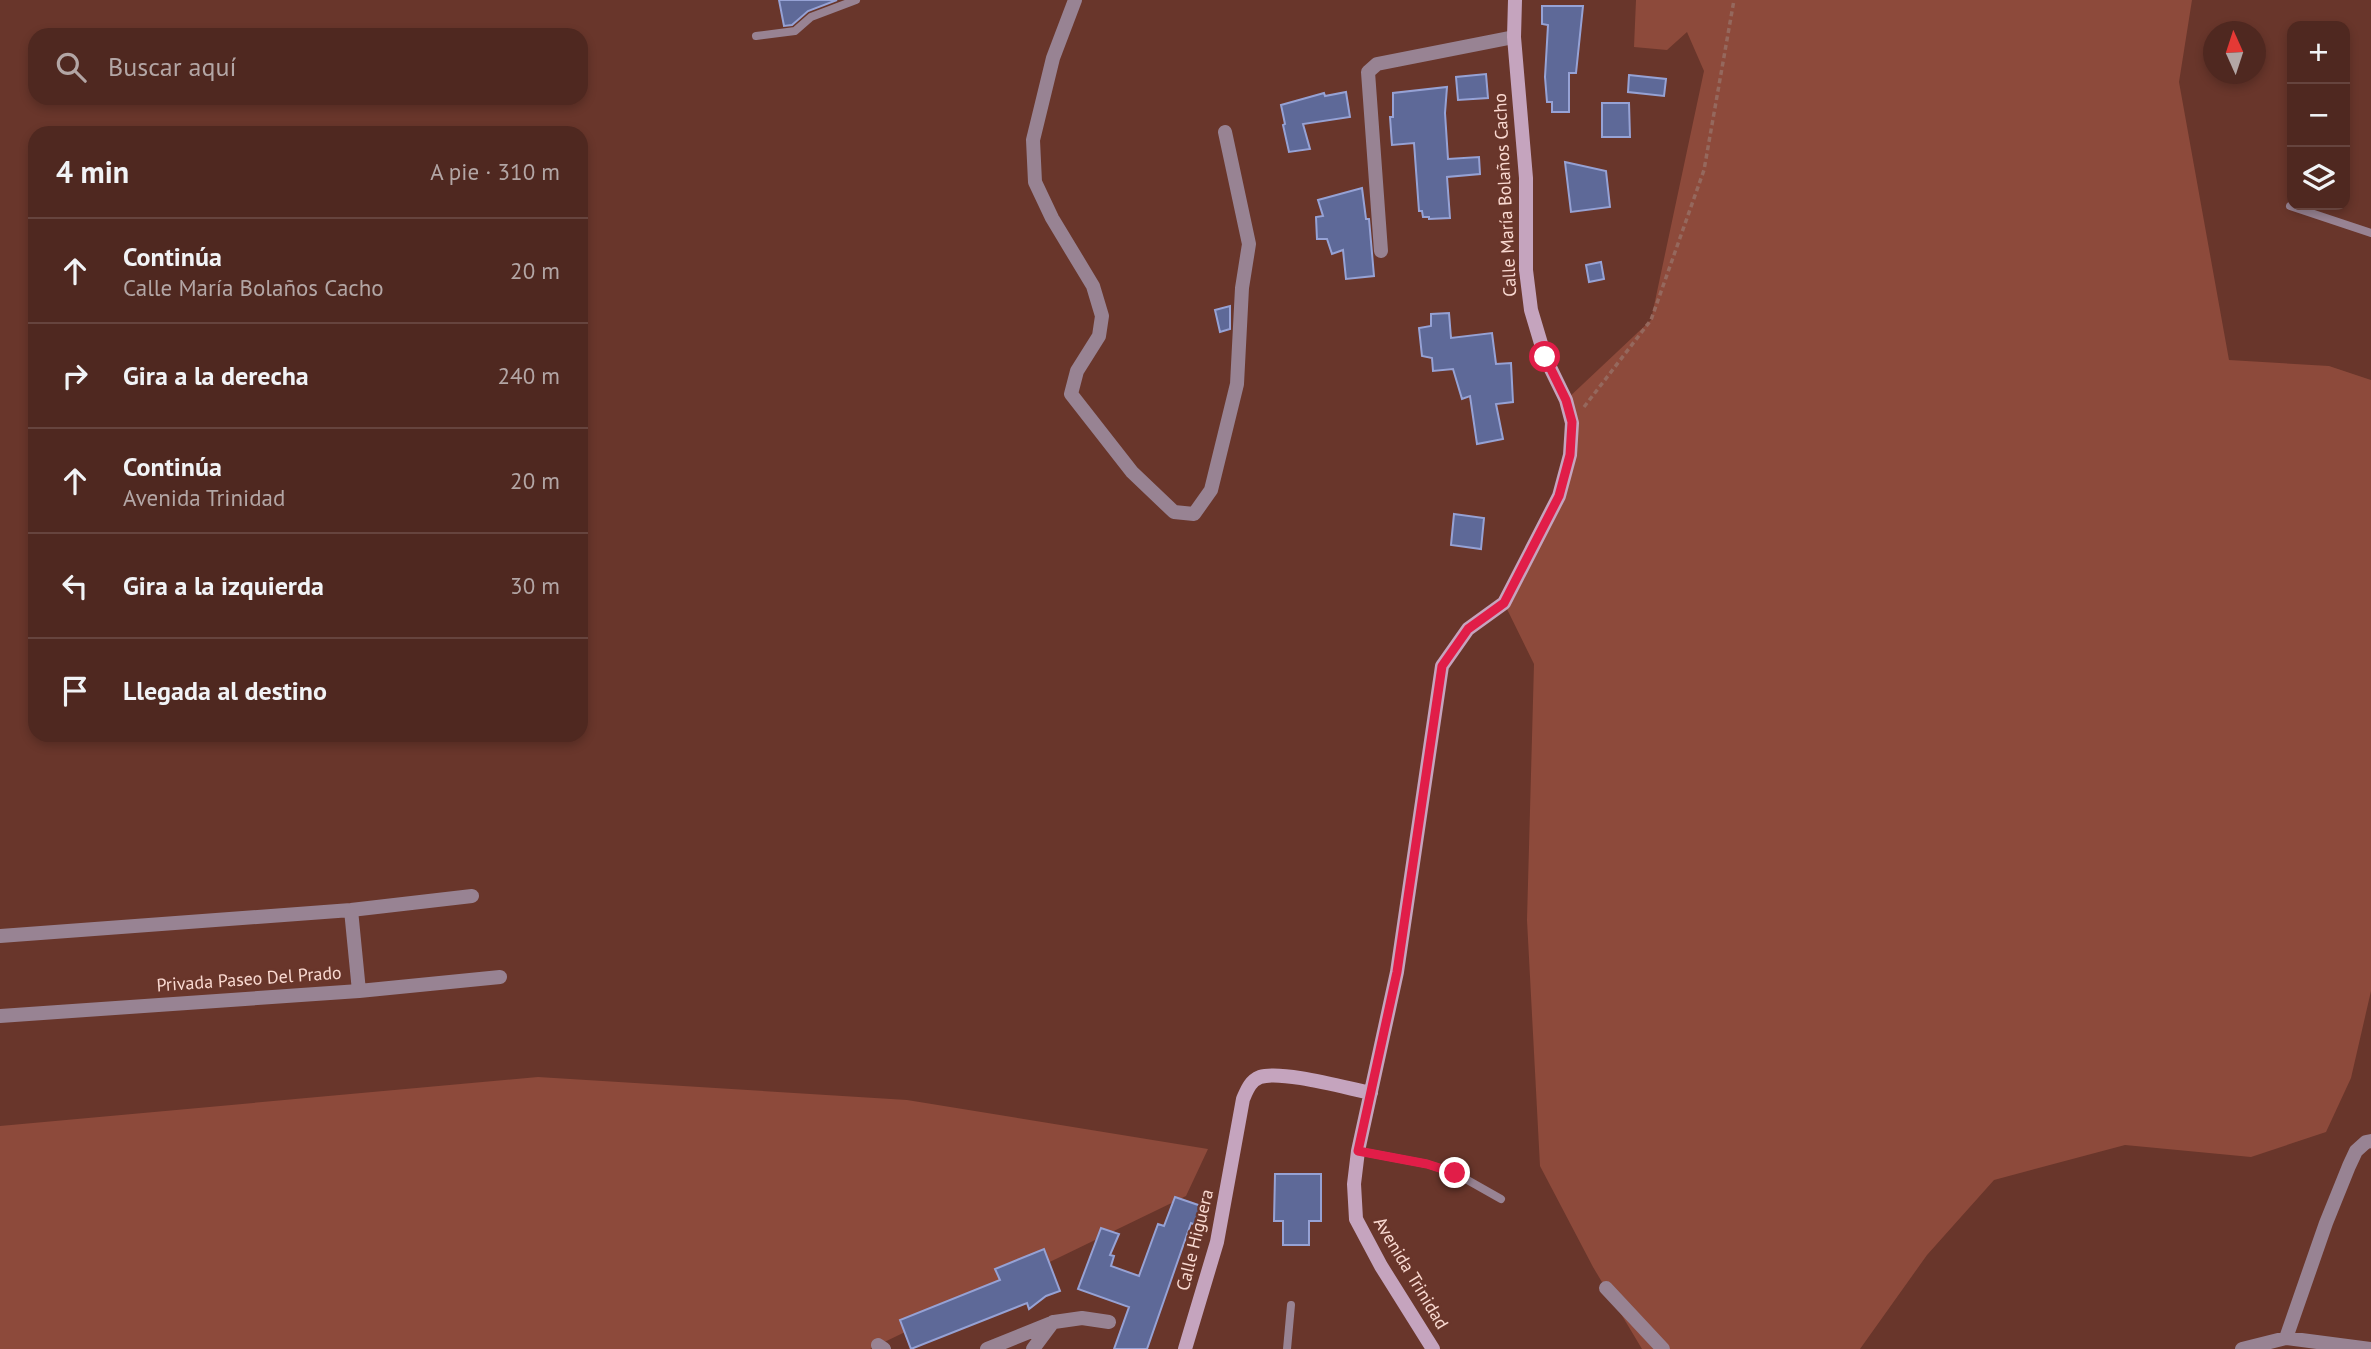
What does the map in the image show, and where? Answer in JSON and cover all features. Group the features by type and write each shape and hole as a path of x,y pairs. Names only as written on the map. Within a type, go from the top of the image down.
{"street":[{"path":"1075,0 1053,58 1033,139 1035,182 1052,218 1093,286 1102,316 1099,336 1077,371 1070,394 1132,472 1174,512 1194,513 1211,490 1237,384 1242,288 1249,244 1225,132"},
{"name":"Calle María Bolaños Cacho","path":"1515,0 1514,37 1526,178 1525,270 1531,310 1545,357 1566,400 1572,422"},
{"path":"1381,251 1368,72 1377,64 1514,37"},
{"name":"Avenida Trinidad","path":"1433,1349 1381,1266 1356,1219 1353,1184 1397,972 1442,666 1468,629 1504,603 1559,496 1570,455 1572,422"},
{"path":"0,936 351,910 471,896"},
{"path":"351,910 359,991"},
{"name":"Privada Paseo Del Prado","path":"0,1016 359,991 499,977"},
{"name":"Calle Higuera","path":"1185,1349 1217,1242 1238,1140 1243,1099 1248,1086 1259,1077 1282,1076 1371,1093"},
{"path":"2286,1338 2349,1166 2356,1151 2371,1141"},
{"path":"1606,1288 1663,1349"},
{"path":"987,1349 1054,1322 1082,1318 1109,1322"},
{"path":"1033,1349 1054,1322"},
{"path":"2242,1349 2286,1338 2371,1349"}],"lane":[{"path":"756,36 795,31 811,17 856,0"},
{"path":"2302,210 2368,232 2371,220"},
{"path":"1358,1151 1427,1164 1455,1173 1501,1199"},
{"path":"1287,1349 1292,1305"}],"path":[{"path":"1572,422 1651,320 1704,170 1734,0"}],"shaded area":[{"path":"1636,0 2192,0 2179,82 2229,360 2329,366 2371,380 2371,991 2351,1078 2326,1132 2251,1157 2125,1145 1994,1180 1927,1255 1860,1349 1642,1349 1593,1267 1540,1166 1527,920 1534,664 1504,603 1570,455 1566,400 1651,320 1704,71 1687,32 1667,50 1634,47"},
{"path":"538,1077 907,1100 1208,1149 1186,1196 870,1349 0,1349 0,1126"}],"building":[{"path":"779,0 837,0 808,11 792,25 784,26"},
{"path":"1542,6 1583,6 1576,73 1569,73 1569,112 1552,112 1552,102 1547,102 1545,77 1548,25 1542,24"},
{"path":"1486,74 1488,98 1458,100 1456,77"},
{"path":"1629,75 1666,79 1664,96 1628,92"},
{"path":"1447,87 1445,113 1448,159 1479,157 1480,174 1447,177 1450,218 1429,219 1423,217 1422,211 1419,211 1414,143 1392,145 1390,117 1393,117 1393,93"},
{"path":"1346,92 1350,117 1303,124 1310,149 1289,152 1281,105 1324,93 1325,96"},
{"path":"1602,103 1629,103 1630,137 1602,137"},
{"path":"1565,162 1606,171 1610,207 1571,212"},
{"path":"1362,188 1366,219 1369,219 1374,276 1346,279 1343,250 1332,254 1327,239 1317,239 1316,217 1323,216 1318,200"},
{"path":"1601,262 1604,279 1589,282 1586,265"},
{"path":"1230,306 1230,329 1220,332 1215,310"},
{"path":"1449,313 1451,338 1492,333 1496,364 1511,363 1513,402 1496,404 1503,439 1477,444 1470,396 1462,399 1453,369 1433,371 1432,358 1422,356 1419,328 1431,326 1431,314"},
{"path":"1454,514 1484,518 1481,549 1451,545"},
{"path":"1275,1174 1321,1174 1321,1221 1309,1221 1309,1245 1283,1245 1283,1221 1274,1221"},
{"path":"1175,1197 1204,1207 1198,1226 1191,1223 1147,1349 1114,1349 1129,1307 1078,1289 1101,1228 1119,1234 1110,1255 1114,1256 1111,1266 1139,1276 1158,1224 1164,1226"},
{"path":"1044,1249 1060,1291 1046,1296 1029,1309 1027,1303 911,1349 900,1320 1000,1280 995,1269"}],"route":[{"path":"1455,1173 1427,1164 1358,1151 1392,1003 1442,666 1468,629 1504,603 1559,496 1570,455 1572,422 1566,400 1545,357"}]}
